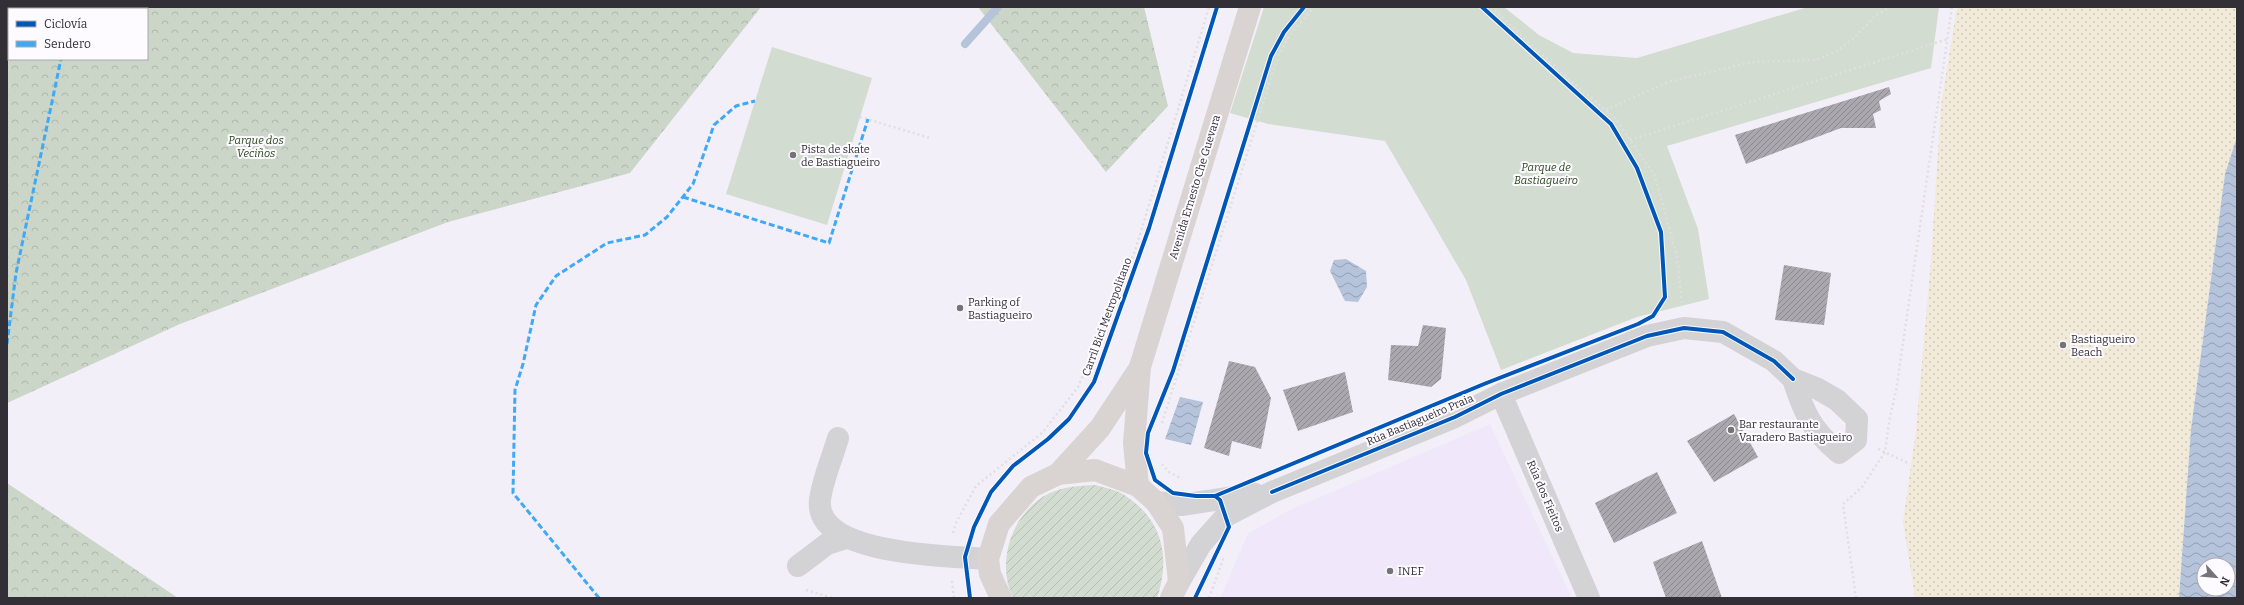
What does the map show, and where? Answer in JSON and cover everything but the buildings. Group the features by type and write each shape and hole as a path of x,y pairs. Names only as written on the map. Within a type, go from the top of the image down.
{"main road":[{"name":"Avenida Ernesto Che Guevara","path":"1138,486 1134,443 1140,367 1250,7"},
{"name":"Avenida Ernesto Che Guevara","path":"1058,474 1100,428 1140,367"},
{"path":"1001,598 990,574 988,559 999,524 1031,487 1058,474 1095,470 1138,486 1156,502 1173,528 1175,590"}],"street":[{"name":"Rúa Bastiagueiro Praia","path":"1272,492 1455,417 1501,394 1647,336 1684,328 1723,332 1774,361 1793,379 1818,389 1837,400 1857,419 1856,440 1839,453 1823,439 1804,412 1793,379"},
{"name":"Rúa dos Fieitos","path":"1501,394 1589,598"},
{"path":"838,438 819,500 825,520 836,533 856,542"},
{"path":"1156,502 1181,505 1272,492"},
{"path":"1175,590 1201,544 1224,517 1272,492"},
{"path":"798,566 827,544 856,542 948,556 988,559"}],"path":[{"path":"948,556 956,523 976,486 1042,433 1078,388 1134,251 1209,7"},
{"path":"1161,425 1278,56 1290,36 1314,7"},
{"path":"1491,7 1565,76 1615,118 1655,176 1677,257 1684,328"},
{"path":"1606,110 1668,82 1752,62 1816,60 1837,51 1855,37 1876,15 1890,7"},
{"path":"1856,598 1843,504 1862,487 1885,452 1890,416 1896,391 1952,7"},
{"path":"1499,23 1588,103"},
{"path":"1630,140 1948,39"},
{"path":"860,117 930,138"},
{"path":"1170,378 1219,223"},
{"path":"1856,440 1910,464"},
{"path":"1161,463 1169,472 1189,483"},
{"path":"1209,598 1227,551"},
{"path":"799,588 833,598"}],"shaded area":[{"path":"1490,424 1572,598 1220,598 1248,533 1294,508"}],"green space":[{"name":"Parque dos Veciños","path":"7,7 761,7 630,173 448,222 180,324 7,403"},
{"path":"978,7 1144,7 1168,106 1106,172"},
{"name":"Parque de Bastiagueiro","path":"1264,7 1504,7 1539,35 1573,53 1637,58 1808,7 1939,7 1931,68 1667,146 1698,229 1709,299 1637,317 1501,370 1466,280 1385,141 1268,124 1230,113"},
{"name":"Pista de skate de Bastiagueiro","path":"772,47 872,78 827,225 726,194"},
{"path":"7,483 178,598 7,598"},
{"path":"1095,485 1119,492 1133,501 1145,512 1153,524 1163,552 1163,567 1157,598 1013,598 1008,584 1006,568 1007,553 1017,524 1026,511 1037,501 1050,493 1072,487"}],"sand":[{"name":"Bastiagueiro Beach","path":"1957,7 2237,7 2237,137 2225,174 2191,429 2179,598 1915,598 1903,522 1916,430 1931,260 1941,105"}],"water":[{"path":"2237,137 2237,598 2179,598 2191,429 2225,174"},
{"path":"1346,259 1366,271 1367,287 1358,302 1345,301 1330,271 1334,260"},
{"path":"1180,397 1203,402 1191,445 1165,439"}],"waterway":[{"path":"965,44 998,7"}],"marked path":[{"path":"7,344 16,273 61,60"},
{"path":"599,598 513,493 515,390 523,364 536,305 556,276 607,243 645,235 667,217 693,184 714,125 736,106 755,101"},
{"path":"683,197 829,243 868,119"}],"cycle path":[{"name":"Carril Bici Metropolitano","path":"970,598 965,557 974,527 991,492 1013,466 1048,439 1069,419 1094,382 1149,228 1217,7"},
{"path":"1304,7 1284,32 1271,56 1173,371 1148,433 1146,453 1155,480 1173,493 1196,496 1215,496 1484,384 1638,324 1653,316 1665,297 1661,232 1637,168 1611,124 1482,7"},
{"path":"1272,492 1455,417 1501,394 1647,336 1684,328 1723,332 1774,361 1793,379"},
{"path":"1195,598 1229,527 1220,500 1215,496"}],"place":[{"name":"Pista de skate de Bastiagueiro","path":"793,155"},
{"name":"Parking of Bastiagueiro","path":"960,308"},
{"name":"Bastiagueiro Beach","path":"2063,345"},
{"name":"Bar restaurante Varadero Bastiagueiro","path":"1731,430"},
{"name":"INEF","path":"1390,571"}]}
